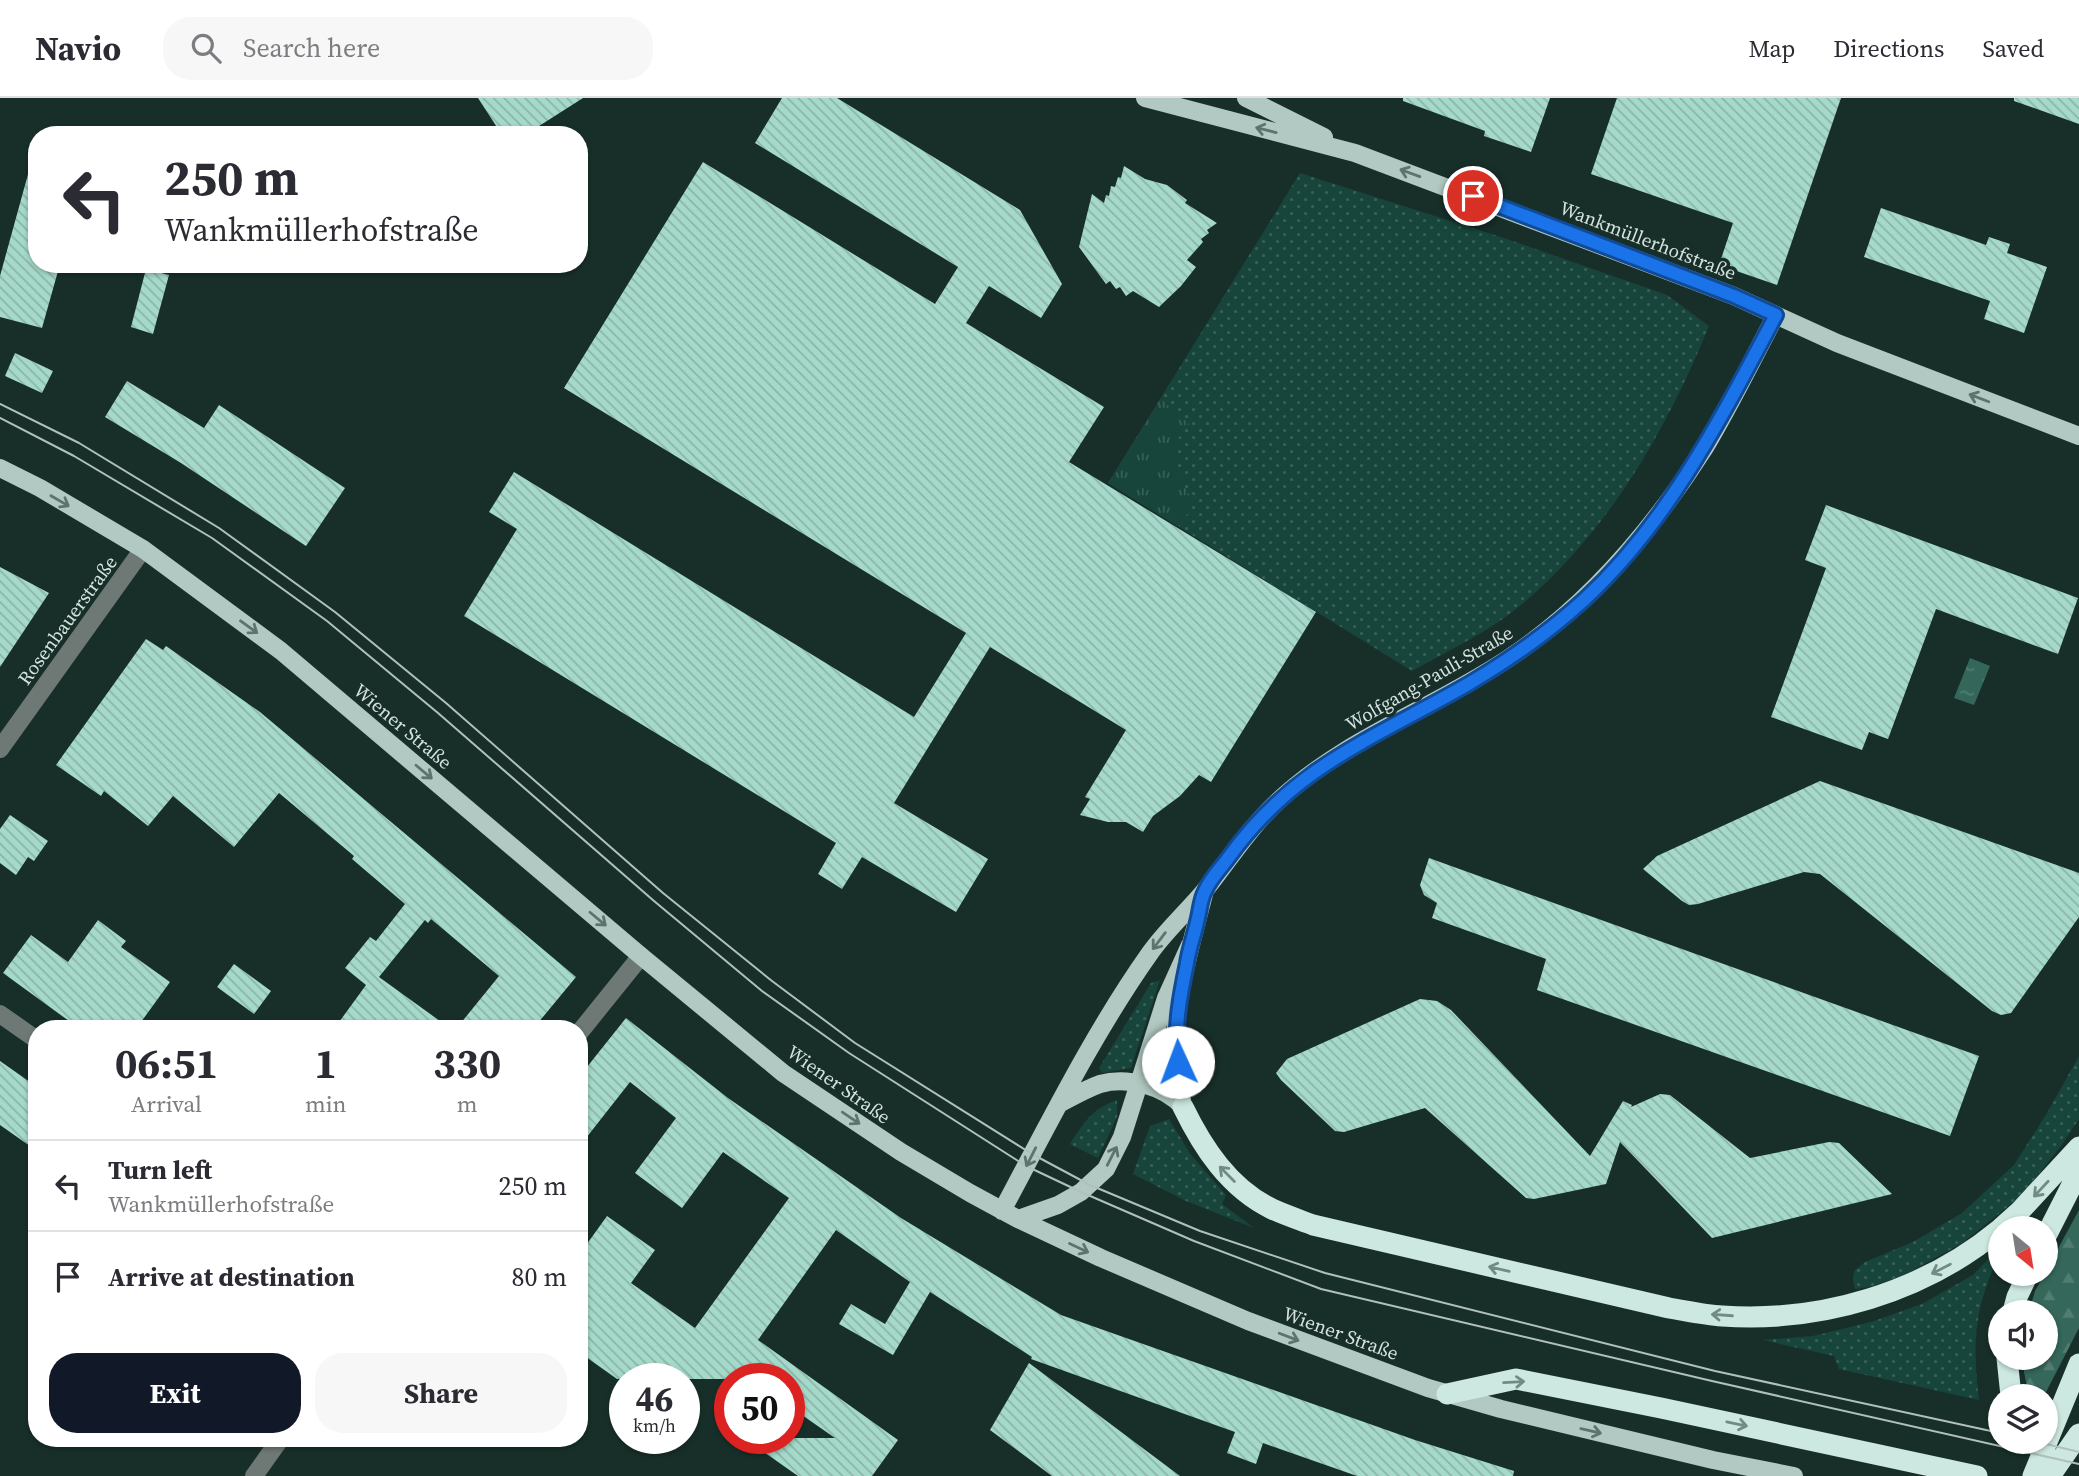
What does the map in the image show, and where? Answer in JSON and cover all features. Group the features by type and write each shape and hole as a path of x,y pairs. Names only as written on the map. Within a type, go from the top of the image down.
{"highway":[{"path":"1183,1107 1196,1135 1215,1163 1241,1188 1271,1208 1313,1225 1669,1308 1708,1314 1770,1317 1814,1312 1860,1302 1901,1288 1948,1266 1988,1238"},
{"path":"2015,1216 2079,1147"},
{"path":"2056,1216 2079,1171"},
{"path":"2033,1476 2079,1364"},
{"path":"1447,1394 1516,1379 1674,1410 1977,1476"},
{"path":"2050,1476 2079,1433"},
{"path":"2031,1454 2041,1476"}],"main road":[{"name":"Wankmüllerhofstraße","path":"1145,98 1355,153 1734,296 1837,344 2079,436"},
{"name":"Wankmüllerhofstraße","path":"1246,98 1355,153"},
{"name":"Wolfgang-Pauli-Straße","path":"1010,1215 1059,1104 1149,955 1168,929 1205,891 1248,830 1306,776 1344,751 1495,667 1547,632 1586,598 1652,524 1681,483 1705,447 1776,315"},
{"name":"Wiener Straße","path":"0,468 40,488 143,549 281,651 641,957 783,1073 901,1152 1010,1215 1101,1258 1248,1321 1447,1394 1713,1460 1794,1476"},
{"name":"Wolfgang-Pauli-Straße","path":"1183,1107 1175,1040 1190,946 1205,891"},
{"name":"Wolfgang-Pauli-Straße","path":"1010,1215 1058,1205 1080,1192 1106,1169 1122,1137 1166,998 1190,946"},
{"path":"1059,1104 1100,1084 1119,1081 1139,1084 1173,1096 1183,1107"},
{"path":"1713,1460 1734,1476"}],"street":[{"name":"Rosenbauerstraße","path":"0,749 143,549"},
{"path":"588,1022 641,957"},
{"path":"0,1014 28,1034"},
{"path":"254,1476 275,1447"}],"green space":[{"path":"1300,173 1507,239 1667,295 1709,326 1654,441 1608,512 1581,545 1553,576 1509,615 1412,671 1108,483"},
{"path":"1161,399 1189,424 1177,442 1175,456 1180,477 1195,502 1179,527 1108,483"},
{"path":"1160,980 1131,1068 1102,1073 1099,1068 1151,983"},
{"path":"2079,1056 2079,1119 2021,1196 1996,1216 1988,1216 1988,1222 1961,1244 1902,1276 1855,1289 1854,1271 1865,1262 1913,1242 1962,1213 2014,1165"},
{"path":"1117,1100 1117,1117 1098,1158 1070,1144 1090,1117 1101,1107"},
{"path":"1169,1119 1191,1155 1226,1195 1222,1204 1254,1228 1186,1201 1133,1174 1150,1126"},
{"path":"2079,1210 2079,1328 2058,1369 2058,1300 2032,1300 2038,1286 2058,1286 2058,1249"},
{"path":"1988,1259 1988,1282 1977,1325 1979,1400 1839,1369 1834,1356 1763,1340 1813,1336 1871,1322 1922,1304 1973,1275"},
{"path":"2057,1370 2050,1384 2026,1384 2024,1372"}],"water":[{"path":"1970,658 1990,666 1974,705 1954,698"}],"building":[{"path":"478,98 583,98 539,126 496,126"},
{"path":"782,98 837,98 1020,210 1062,284 1041,318 989,286 966,323 1104,407 1069,462 1316,612 1211,782 1199,775 1180,796 1153,816 1143,832 1126,822 1108,822 1080,815 1090,799 1085,797 1126,730 990,647 894,803 988,859 956,912 862,857 842,889 818,874 836,843 464,616 517,529 489,512 514,472 914,717 966,633 564,388 703,162 935,304 958,267 755,143"},
{"path":"1403,98 1550,98 1531,152 1484,136 1485,131 1403,101"},
{"path":"1617,98 1841,98 1777,285 1719,265 1733,223 1591,174"},
{"path":"2014,98 2079,98 2079,124 2014,101"},
{"path":"1124,166 1145,179 1167,185 1187,200 1185,203 1217,223 1207,230 1209,233 1201,239 1203,242 1187,260 1196,267 1159,307 1133,291 1126,296 1120,287 1116,289 1110,281 1106,284 1079,247 1092,194 1104,203 1111,186 1115,187 1118,177 1121,178"},
{"path":"28,174 28,273 57,273 42,328 0,317 0,276"},
{"path":"1881,208 1986,245 1989,237 2010,244 2007,253 2047,267 2024,333 1984,319 1990,301 1864,257"},
{"path":"145,273 169,275 153,334 131,327"},
{"path":"15,353 53,371 42,393 5,376"},
{"path":"127,381 204,428 219,405 345,488 306,546 181,463 105,417"},
{"path":"1826,505 2078,598 2058,654 1936,609 1888,739 1869,732 1862,750 1771,717 1826,568 1805,560"},
{"path":"0,567 49,593 0,667"},
{"path":"146,639 163,650 166,646 260,712 576,977 540,1020 463,1020 499,976 431,919 428,923 425,920 379,977 439,1020 341,1020 366,985 345,968 370,937 376,941 405,904 352,859 354,856 279,793 234,847 173,796 148,826 104,791 101,796 56,765"},
{"path":"1820,781 2079,873 2079,917 2011,1013 2001,1015 1992,1011 1820,874 1804,872 1689,905 1643,869 1657,856"},
{"path":"10,815 48,841 34,861 28,857 16,875 0,863 0,829"},
{"path":"1429,858 1979,1056 1950,1136 1537,990 1546,959 1432,918 1437,903 1424,895 1420,885"},
{"path":"98,920 126,941 121,947 170,982 143,1020 68,1020 3,973 31,935 68,962"},
{"path":"234,964 271,991 254,1014 217,987"},
{"path":"1420,999 1437,1001 1451,1010 1590,1156 1623,1101 1632,1105 1631,1107 1660,1094 1670,1095 1750,1158 1829,1142 1839,1143 1892,1194 1712,1238 1620,1142 1606,1184 1534,1199 1526,1198 1425,1108 1344,1132 1335,1131 1276,1073 1287,1059"},
{"path":"626,1018 728,1098 901,1218 1061,1315 1415,1440 1514,1471 1513,1476 1357,1476 1263,1443 1256,1464 1227,1453 1235,1432 1031,1359 1032,1357 930,1292 893,1355 839,1324 851,1304 885,1324 910,1282 836,1230 758,1340 790,1363 714,1363 714,1379 700,1379 700,1363 609,1363 609,1373 588,1358 588,1242 607,1216 655,1250 631,1283 695,1328 789,1198 723,1152 682,1208 635,1173 676,1118 630,1082 588,1136 588,1066"},
{"path":"0,1061 28,1081 28,1145 0,1125"},
{"path":"1029,1363 1180,1476 1052,1476 990,1430"},
{"path":"805,1374 898,1440 872,1476 798,1476 767,1454 805,1454 805,1438 835,1438 805,1417"}],"tram line":[{"path":"0,404 79,443 219,528 335,612 446,703 663,893 772,981 855,1043 1032,1154 1090,1185 1200,1231 1325,1273 1715,1371 1988,1430"},
{"path":"0,418 74,456 212,538 327,621 762,991 849,1053 1026,1166 1194,1241 1321,1289 2079,1464"},
{"path":"2058,1447 2079,1452"}],"route":[{"path":"1178,1062 1175,1040 1180,999 1190,946 1205,891 1248,830 1306,776 1344,751 1507,660 1547,632 1586,598 1652,524 1681,483 1705,447 1776,315 1734,296 1473,196"}]}
